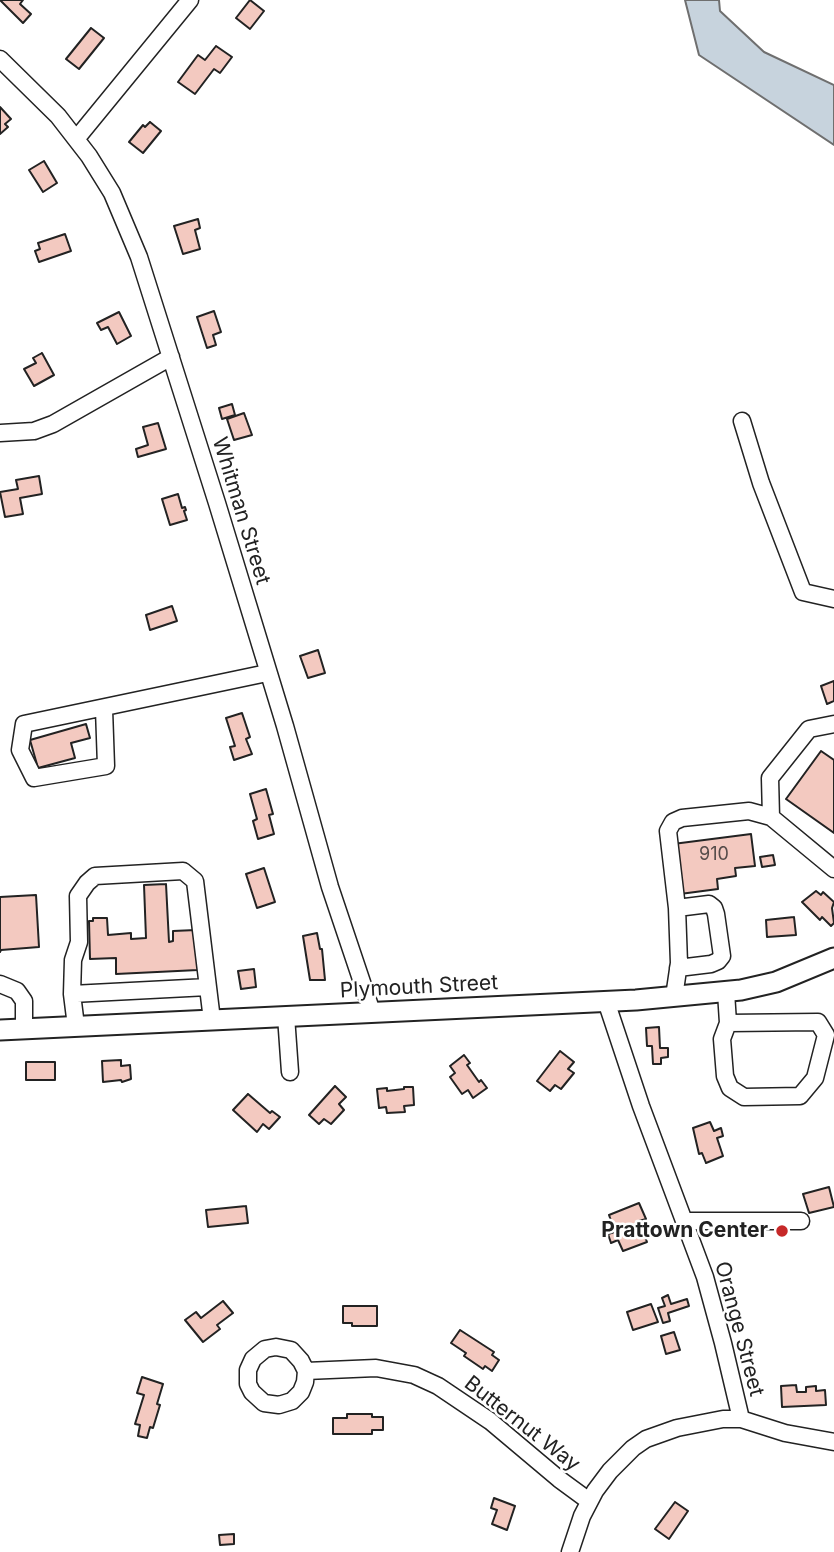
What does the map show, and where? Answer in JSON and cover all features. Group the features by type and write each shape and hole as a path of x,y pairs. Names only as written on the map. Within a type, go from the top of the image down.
{"main road":[{"name":"Plymouth Street","path":"0,1030 674,997 726,992 776,982 832,963"}],"street":[{"path":"77,138 190,0"},
{"name":"Whitman Street","path":"0,59 77,138 101,174 122,214 147,279 285,726 333,898 372,1012"},
{"path":"0,433 34,431 53,424 171,357"},
{"path":"742,421 761,483 803,592 834,599"},
{"path":"104,709 106,766 34,778 20,750 24,724 267,673"},
{"path":"771,817 770,778 810,729 834,724"},
{"path":"674,997 678,968 677,908 668,831 673,822 682,818 749,811 771,817 834,869"},
{"path":"76,1026 72,994 73,960 79,942 79,896 87,883 95,876 183,871 195,881 212,1020"},
{"path":"677,908 709,904 715,908 722,956 711,964 678,968"},
{"path":"0,984 17,991 24,1001 24,1029"},
{"path":"72,994 208,987"},
{"path":"726,992 728,1023 722,1039 725,1076 730,1088 744,1097 800,1096 815,1078 826,1035 818,1022 728,1023"},
{"name":"Orange Street","path":"606,1001 713,1305 741,1419 785,1433 834,1442"},
{"path":"286,1016 290,1072"},
{"path":"685,1222 801,1221"},
{"name":"Butternut Way","path":"306,1371 376,1368 414,1375 438,1386 491,1422 589,1501"},
{"path":"570,1552 589,1501 621,1459 646,1439 695,1424 741,1419"}],"shaded area":[{"path":"685,0 719,0 720,11 764,52 834,85 834,145 699,55"}],"building":[{"path":"0,0 23,0 20,4 31,14 23,23"},
{"path":"250,0 264,11 250,29 236,18"},
{"path":"91,28 104,38 79,69 66,59"},
{"path":"216,46 232,57 220,73 214,69 195,94 178,82 198,55 205,60"},
{"path":"0,107 11,119 5,124 8,127 0,134"},
{"path":"150,122 161,131 143,153 129,142 143,125 145,127"},
{"path":"44,161 57,183 43,192 29,170"},
{"path":"198,219 200,228 195,230 200,249 183,254 174,226"},
{"path":"65,234 71,251 39,262 35,251 40,249 38,243"},
{"path":"214,311 221,332 213,335 216,345 207,348 197,317"},
{"path":"119,312 131,336 117,344 108,327 101,330 97,323"},
{"path":"42,353 54,375 34,386 24,369 36,363 33,358"},
{"path":"232,404 235,415 222,419 219,408"},
{"path":"244,413 252,435 234,440 227,419"},
{"path":"158,423 166,449 138,457 136,449 148,445 143,427"},
{"path":"39,476 42,494 20,498 23,514 5,517 0,492 18,489 16,480"},
{"path":"178,494 182,508 185,507 187,520 170,525 162,499"},
{"path":"172,606 177,621 150,630 146,615"},
{"path":"318,650 325,673 308,678 300,656"},
{"path":"834,681 834,701 827,704 821,686"},
{"path":"242,713 250,737 246,739 252,754 234,760 230,747 235,746 226,718"},
{"path":"86,724 90,738 71,743 75,758 38,768 30,740"},
{"path":"821,751 834,760 834,833 786,799"},
{"path":"266,789 273,814 269,815 274,834 258,839 253,821 257,819 250,794"},
{"path":"751,834 755,866 735,868 736,876 717,879 718,889 680,894 673,844"},
{"path":"773,855 775,865 762,867 760,857"},
{"path":"264,868 275,902 257,908 246,874"},
{"path":"166,884 169,942 173,941 173,931 196,930 198,970 116,974 116,958 90,959 89,921 93,921 93,918 107,918 108,935 131,933 131,939 146,938 144,885"},
{"path":"816,891 821,895 823,892 834,902 834,923 831,926 822,917 820,920 802,902"},
{"path":"36,895 39,947 0,952 0,897"},
{"path":"794,917 796,935 767,937 766,920"},
{"path":"317,933 322,949 325,980 310,980 303,936"},
{"path":"254,969 256,987 241,989 238,971"},
{"path":"659,1027 660,1048 668,1048 668,1057 661,1058 661,1064 653,1064 652,1046 647,1046 646,1028"},
{"path":"560,1051 574,1062 568,1069 574,1073 561,1089 555,1085 550,1091 537,1081"},
{"path":"464,1055 470,1063 467,1065 487,1088 473,1098 468,1090 462,1094 450,1077 455,1073 450,1066"},
{"path":"121,1060 121,1066 130,1065 131,1079 103,1082 102,1061"},
{"path":"26,1062 55,1062 55,1080 26,1080"},
{"path":"335,1086 346,1097 339,1104 344,1110 331,1124 324,1119 319,1124 309,1115"},
{"path":"413,1087 414,1105 404,1106 405,1112 387,1113 386,1107 379,1108 377,1089 387,1088 387,1091"},
{"path":"248,1094 270,1113 272,1111 280,1117 269,1129 263,1124 257,1132 233,1110"},
{"path":"710,1122 714,1131 721,1128 723,1136 717,1138 723,1156 706,1163 702,1153 699,1154 693,1128"},
{"path":"829,1187 834,1207 809,1213 803,1194"},
{"path":"639,1203 646,1219 639,1221 647,1242 623,1251 618,1240 611,1243 608,1234 615,1232 609,1215"},
{"path":"246,1206 248,1223 208,1227 206,1210"},
{"path":"668,1295 671,1304 687,1299 689,1306 668,1313 670,1321 663,1323 658,1308 665,1306 662,1298"},
{"path":"223,1301 233,1313 217,1325 220,1329 203,1342 185,1320 196,1312 201,1318"},
{"path":"651,1304 658,1322 633,1330 627,1312"},
{"path":"343,1306 377,1306 377,1326 352,1326 352,1323 343,1323"},
{"path":"460,1330 494,1352 492,1355 499,1360 492,1371 485,1366 483,1369 451,1343"},
{"path":"674,1332 680,1350 666,1354 661,1336"},
{"path":"142,1377 163,1384 157,1404 160,1405 147,1438 138,1436 140,1425 135,1424 144,1395 137,1393"},
{"path":"796,1385 797,1392 806,1392 806,1387 816,1386 816,1391 825,1390 826,1405 782,1407 781,1386"},
{"path":"347,1414 383,1417 383,1430 372,1430 372,1434 333,1434 333,1418 347,1418"},
{"path":"494,1498 515,1506 507,1530 492,1524 497,1510 491,1508"},
{"path":"675,1502 688,1511 669,1539 655,1529"},
{"path":"234,1534 234,1544 220,1545 219,1535"}],"place":[{"name":"Prattown Center","path":"782,1231"}]}
